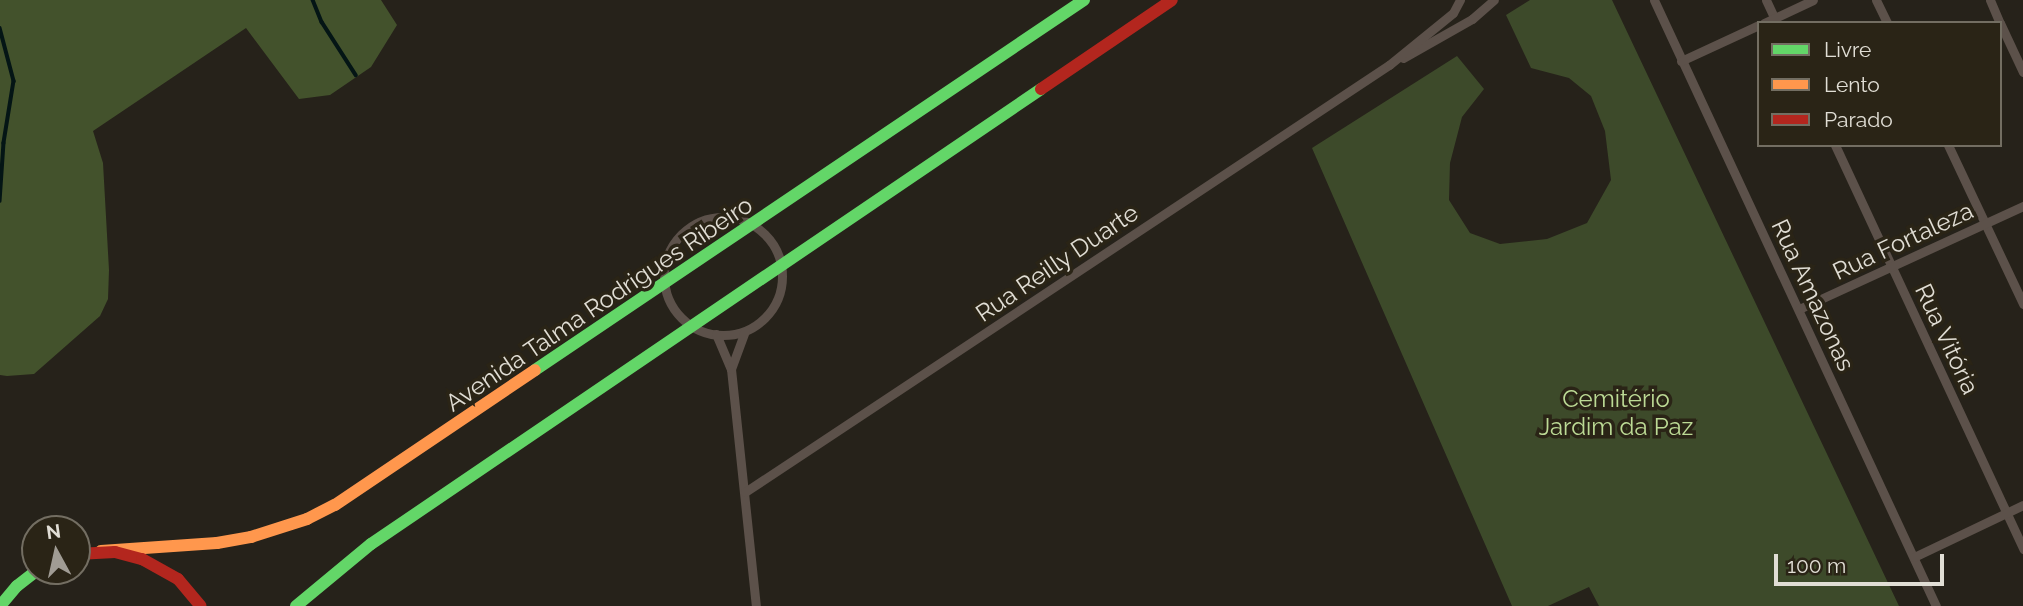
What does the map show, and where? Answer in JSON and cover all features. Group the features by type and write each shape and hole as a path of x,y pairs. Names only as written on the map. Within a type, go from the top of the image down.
{"main road":[{"name":"Avenida Talma Rodrigues Ribeiro","path":"101,551 217,543 251,537 307,519 358,491 1084,0"},
{"path":"296,606 372,544 1171,0"},
{"path":"91,552 129,555 155,564 178,579 201,606"},
{"path":"1,606 21,583"}],"street":[{"name":"Rua Reilly Duarte","path":"1389,65 1453,13 1460,0"},
{"name":"Rua Reilly Duarte","path":"745,492 1389,65 1472,19 1494,0"},
{"name":"Rua Amazonas","path":"1654,0 1936,606"},
{"path":"1766,0 1776,20 1813,0"},
{"path":"1876,0 1886,21"},
{"path":"1990,0 1999,21"},
{"path":"1681,61 1757,26"},
{"path":"2002,27 2023,72"},
{"name":"Rua Vitória","path":"1836,147 2023,549"},
{"path":"1949,147 2023,304"},
{"name":"Rua Fortaleza","path":"1799,309 2023,206"},
{"path":"721,217 754,225 772,242 782,265 782,283 777,300 767,316 745,331 716,334 692,326 674,308 664,285 665,265 672,246 693,225 721,217"},
{"path":"731,369 745,331"},
{"path":"716,334 731,369 756,606"},
{"path":"1914,557 2023,505"}],"green space":[{"path":"0,0 381,0 397,25 371,67 330,95 299,99 246,28 93,131 103,163 108,299 100,316 34,374 7,376 0,375"},
{"name":"Cemitério Jardim da Paz","path":"1530,0 1612,0 1899,606 1599,606 1589,587 1548,606 1512,606 1312,148 1457,56 1484,89 1462,117 1450,163 1449,200 1470,233 1500,244 1547,239 1587,223 1611,180 1605,131 1591,96 1569,78 1531,68 1506,15"}],"waterway":[{"path":"313,0 322,22 356,75"},
{"path":"0,28 14,81 4,143 0,201"}],"traffic: fast":[{"path":"535,370 1084,0"},
{"path":"296,606 371,544 1041,89"},
{"path":"0,606 21,583"}],"traffic: slow":[{"path":"101,551 217,543 251,537 307,519 335,505 535,370"}],"traffic: jam":[{"path":"1041,89 1172,0"},
{"path":"91,553 115,552 142,559 178,579 201,606"}]}
